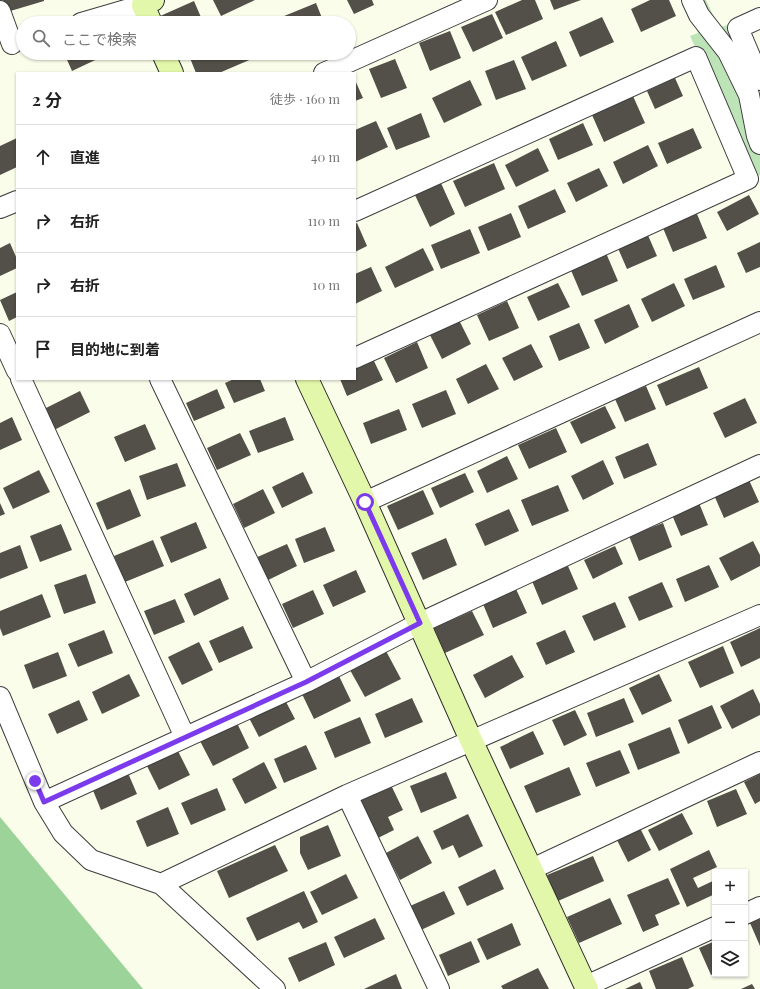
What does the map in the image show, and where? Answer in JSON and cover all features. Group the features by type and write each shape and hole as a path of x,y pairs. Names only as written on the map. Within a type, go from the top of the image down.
{"street":[{"path":"356,59 487,0"},
{"path":"692,0 699,15 728,52 749,95 760,144"},
{"path":"110,16 147,7"},
{"path":"0,11 12,45"},
{"path":"760,18 738,28 760,80"},
{"path":"356,210 696,57 748,179 356,358"},
{"path":"166,60 172,72"},
{"path":"326,72 353,60"},
{"path":"0,208 16,201"},
{"path":"365,502 760,322"},
{"path":"0,334 16,369"},
{"path":"21,380 185,737"},
{"path":"160,380 306,682"},
{"path":"307,380 420,623 471,740 587,988 712,928"},
{"path":"44,802 306,682 420,623 760,465"},
{"path":"161,884 347,795 760,615"},
{"path":"0,697 44,802 63,833 91,860 161,884 275,989"},
{"path":"532,870 760,762"},
{"path":"347,795 440,989"},
{"path":"748,913 760,907"}],"green space":[{"path":"683,0 706,0 719,28 727,25 760,97 760,175 755,177 690,36 698,33"},
{"path":"0,817 143,989 0,989"}],"building":[{"path":"3,0 44,0 44,1 7,12"},
{"path":"213,0 255,0 221,16"},
{"path":"347,0 372,0 374,5 354,14"},
{"path":"522,0 535,0 543,19 506,35 495,12"},
{"path":"550,0 581,0 554,10"},
{"path":"650,0 669,0 676,16 641,32 631,9"},
{"path":"194,1 200,16 160,16"},
{"path":"316,3 321,16 284,16"},
{"path":"492,14 503,38 473,52 461,27"},
{"path":"602,17 614,42 580,57 569,32"},
{"path":"450,31 461,58 430,71 419,43"},
{"path":"556,41 567,66 532,81 521,57"},
{"path":"395,59 407,88 381,98 369,69"},
{"path":"67,60 95,60 72,71"},
{"path":"191,60 249,60 221,72 196,72"},
{"path":"514,60 526,89 496,100 485,71"},
{"path":"675,78 683,96 655,109 647,91"},
{"path":"470,80 482,105 444,123 432,98"},
{"path":"356,82 363,98 356,101"},
{"path":"633,96 645,123 604,142 592,115"},
{"path":"421,113 430,137 396,150 387,128"},
{"path":"376,121 388,147 356,162 356,130"},
{"path":"583,123 593,145 558,160 549,139"},
{"path":"693,128 702,148 667,164 658,143"},
{"path":"16,138 16,167 0,175 0,146"},
{"path":"648,145 658,166 623,184 613,162"},
{"path":"538,148 549,171 516,187 505,165"},
{"path":"494,163 505,189 465,207 453,181"},
{"path":"599,168 608,186 576,202 567,183"},
{"path":"440,181 455,214 430,227 414,193"},
{"path":"555,189 566,212 528,229 518,206"},
{"path":"749,195 759,214 727,231 717,212"},
{"path":"511,213 521,237 488,251 478,227"},
{"path":"697,214 707,238 673,252 663,228"},
{"path":"356,224 367,246 356,252"},
{"path":"470,229 480,253 441,269 431,245"},
{"path":"647,233 657,256 627,269 617,246"},
{"path":"760,242 760,267 746,273 737,253"},
{"path":"10,243 16,257 16,268 0,276 0,248"},
{"path":"423,248 434,270 395,288 385,267"},
{"path":"606,253 618,281 582,296 570,268"},
{"path":"716,265 725,287 693,300 684,279"},
{"path":"371,267 382,291 356,304 356,274"},
{"path":"558,283 570,307 538,321 527,297"},
{"path":"674,283 685,306 652,322 641,299"},
{"path":"16,292 16,318 9,321 0,300"},
{"path":"507,301 519,328 489,341 477,315"},
{"path":"629,304 639,327 605,344 594,320"},
{"path":"459,320 471,344 442,359 430,335"},
{"path":"579,323 590,348 559,361 549,336"},
{"path":"417,342 428,368 396,383 384,358"},
{"path":"531,344 543,367 514,381 502,358"},
{"path":"373,359 383,380 347,396 340,380 356,380 356,367"},
{"path":"486,364 499,389 468,404 456,379"},
{"path":"699,367 708,388 666,406 657,385"},
{"path":"232,380 260,380 265,391 234,403 225,383"},
{"path":"646,386 656,409 625,422 615,399"},
{"path":"217,389 225,408 194,421 186,403"},
{"path":"446,390 456,414 422,428 412,404"},
{"path":"80,391 90,412 54,430 44,409"},
{"path":"745,398 757,423 725,438 713,413"},
{"path":"605,406 616,428 581,444 570,422"},
{"path":"399,409 407,430 371,444 363,423"},
{"path":"12,417 22,440 0,450 0,423"},
{"path":"285,417 294,440 258,453 249,431"},
{"path":"145,424 156,449 125,462 114,437"},
{"path":"556,428 567,452 529,469 518,445"},
{"path":"240,433 251,455 217,470 207,448"},
{"path":"648,443 657,465 624,479 615,457"},
{"path":"507,456 518,479 487,493 477,471"},
{"path":"603,460 614,484 583,500 571,476"},
{"path":"177,463 186,486 147,500 139,476"},
{"path":"39,470 50,492 13,509 3,488"},
{"path":"303,472 313,493 282,508 272,487"},
{"path":"465,473 474,492 440,508 431,488"},
{"path":"749,480 759,502 724,518 714,495"},
{"path":"558,485 569,511 532,526 521,500"},
{"path":"130,489 141,516 107,530 96,503"},
{"path":"263,489 275,513 244,528 233,504"},
{"path":"423,490 434,514 398,530 387,506"},
{"path":"0,503 5,514 0,516"},
{"path":"699,503 708,525 681,536 672,515"},
{"path":"509,509 519,531 485,546 475,524"},
{"path":"196,522 207,548 171,563 160,537"},
{"path":"663,523 672,547 639,561 629,536"},
{"path":"61,524 72,550 40,562 30,536"},
{"path":"325,527 335,551 304,563 295,539"},
{"path":"446,538 457,565 423,580 411,553"},
{"path":"153,540 164,566 125,582 114,556"},
{"path":"753,541 760,555 760,566 731,581 719,558"},
{"path":"287,544 297,566 264,582 253,559"},
{"path":"20,545 28,568 0,579 0,553"},
{"path":"615,546 623,564 593,579 584,560"},
{"path":"709,565 719,587 685,602 676,579"},
{"path":"568,566 578,589 542,605 532,581"},
{"path":"356,570 366,592 333,607 323,585"},
{"path":"86,574 96,603 64,614 54,585"},
{"path":"220,578 229,599 194,616 184,594"},
{"path":"662,582 673,607 639,621 628,597"},
{"path":"516,589 527,613 493,628 483,604"},
{"path":"313,590 324,614 293,628 282,604"},
{"path":"42,594 51,617 3,636 0,628 0,611"},
{"path":"175,599 185,622 154,635 144,611"},
{"path":"615,602 626,627 594,641 582,616"},
{"path":"472,611 484,635 445,653 434,628"},
{"path":"243,626 253,648 219,663 209,641"},
{"path":"760,628 760,658 741,667 730,642"},
{"path":"104,630 113,653 78,667 68,644"},
{"path":"565,630 575,652 546,665 536,643"},
{"path":"199,642 213,670 182,685 168,657"},
{"path":"723,646 734,673 700,688 688,662"},
{"path":"386,651 401,679 365,697 350,670"},
{"path":"58,652 67,676 33,689 24,665"},
{"path":"512,655 524,677 485,698 473,675"},
{"path":"129,674 140,696 102,714 92,692"},
{"path":"659,674 672,701 642,715 629,688"},
{"path":"339,676 351,701 314,719 302,694"},
{"path":"753,689 760,704 760,715 732,729 720,706"},
{"path":"412,698 423,722 385,738 375,714"},
{"path":"624,698 634,722 596,737 587,713"},
{"path":"79,700 88,720 57,734 48,714"},
{"path":"285,700 295,719 259,737 249,718"},
{"path":"712,705 722,728 688,744 678,720"},
{"path":"575,710 587,735 564,746 552,720"},
{"path":"360,717 371,743 335,758 324,732"},
{"path":"237,723 249,748 213,766 200,741"},
{"path":"670,727 680,753 638,770 628,744"},
{"path":"533,731 544,754 510,769 500,747"},
{"path":"306,745 317,769 284,783 274,759"},
{"path":"177,749 190,775 159,790 146,764"},
{"path":"620,750 630,773 596,787 586,763"},
{"path":"264,762 277,788 245,804 232,779"},
{"path":"569,767 581,795 536,813 524,786"},
{"path":"446,772 457,798 421,813 410,786"},
{"path":"128,773 137,794 101,810 92,788"},
{"path":"760,774 760,801 755,804 744,782"},
{"path":"391,785 403,810 388,817 394,830 378,838 359,801"},
{"path":"217,788 226,810 191,825 181,803"},
{"path":"736,789 747,814 717,827 707,801"},
{"path":"168,807 179,834 147,847 136,821"},
{"path":"682,813 693,834 659,851 648,830"},
{"path":"468,814 483,846 459,858 453,845 442,850 433,831"},
{"path":"328,825 341,856 308,870 300,853 300,837"},
{"path":"640,828 651,850 628,862 617,840"},
{"path":"418,836 432,863 400,880 386,853"},
{"path":"275,845 288,871 229,898 217,871"},
{"path":"709,850 717,867 693,878 698,888 712,881 712,895 687,907 670,869"},
{"path":"593,856 604,881 558,901 547,875"},
{"path":"495,869 504,889 467,906 458,887"},
{"path":"346,874 358,898 322,915 310,892"},
{"path":"668,878 680,904 655,915 659,925 643,932 627,895"},
{"path":"304,891 318,922 303,929 299,922 257,941 246,918"},
{"path":"444,891 455,914 421,930 410,906"},
{"path":"610,898 622,924 579,943 567,917"},
{"path":"375,918 385,939 344,958 334,937"},
{"path":"760,919 760,946 750,923"},
{"path":"512,923 521,945 487,960 477,939"},
{"path":"471,941 480,962 448,976 439,955"},
{"path":"326,942 335,965 299,982 288,958"},
{"path":"712,942 711,975 699,948"},
{"path":"682,957 694,986 688,989 656,989 649,971"},
{"path":"538,968 549,989 503,989 501,986"},
{"path":"396,974 402,989 364,989"},
{"path":"640,982 643,989 625,989"},
{"path":"752,984 755,989 741,989"}],"route":[{"path":"35,781 44,802 306,682 420,623 365,502"}]}
